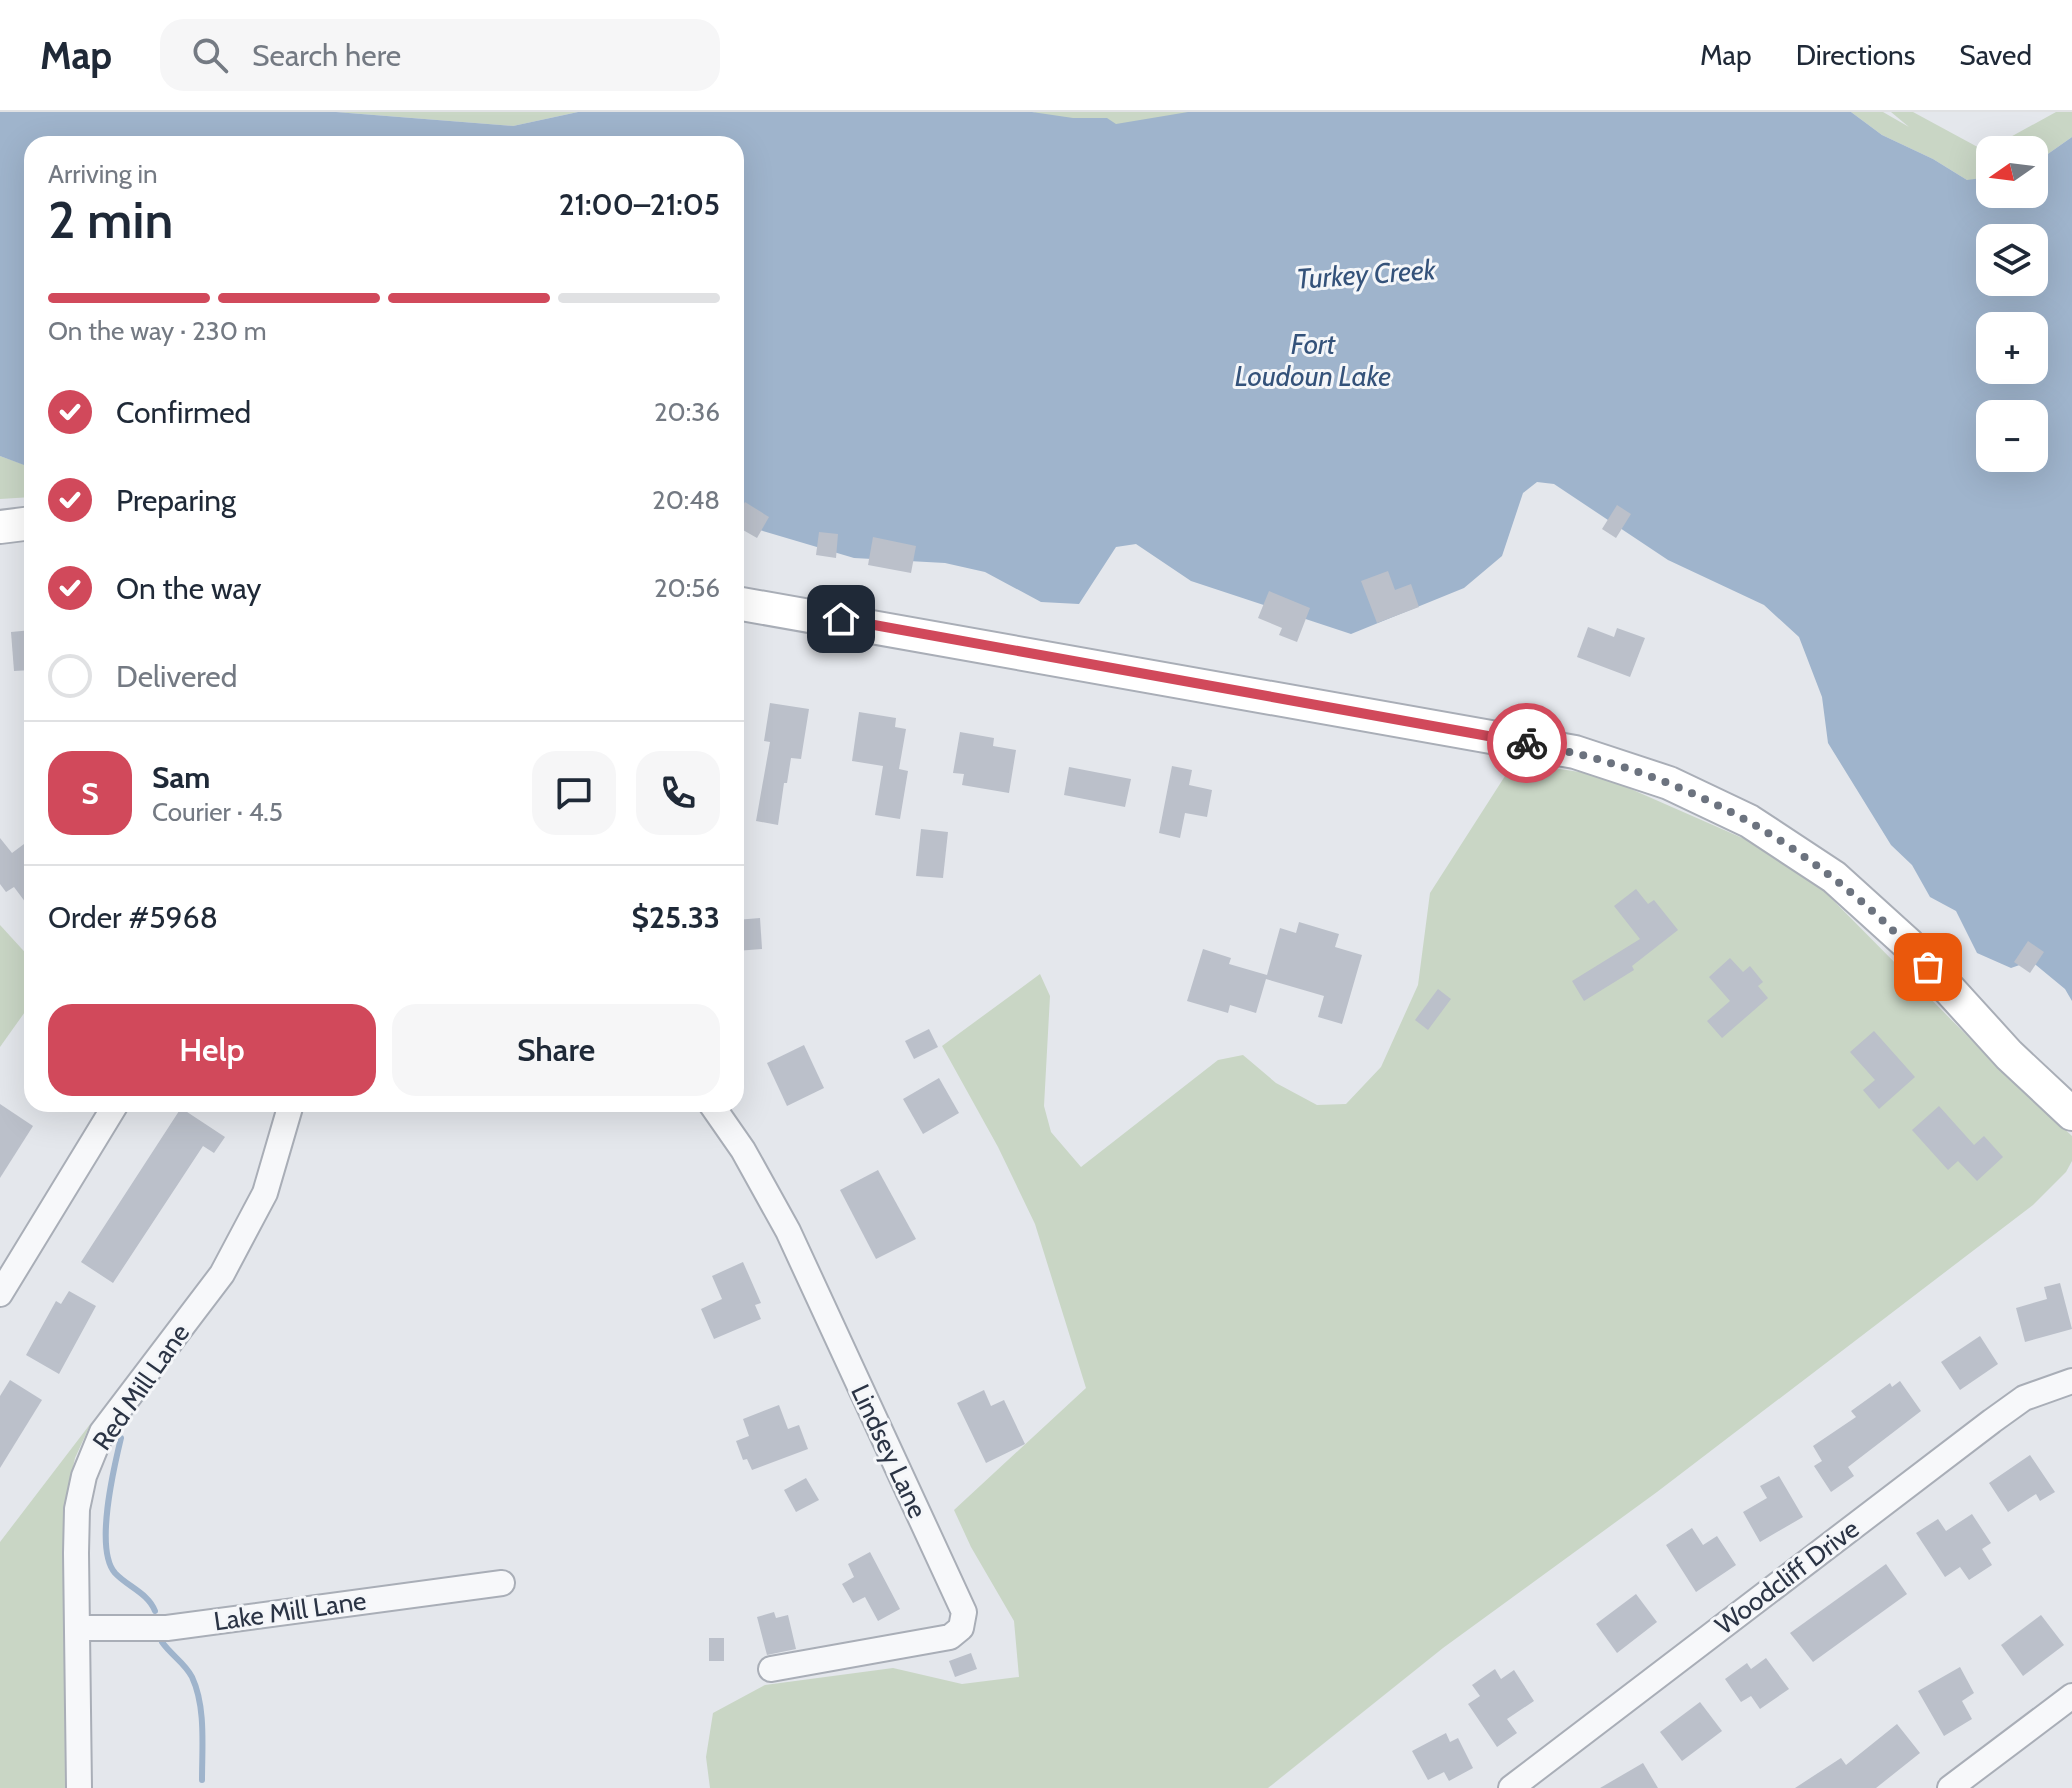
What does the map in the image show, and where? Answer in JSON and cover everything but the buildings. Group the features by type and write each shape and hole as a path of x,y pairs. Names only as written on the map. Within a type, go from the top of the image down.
{"street":[{"path":"0,527 24,524"},
{"path":"744,604 1575,752 1669,783 1749,821 1834,877 1908,944 2009,1055 2072,1114"},
{"path":"0,1294 111,1112"},
{"name":"Red Mill Lane","path":"79,1788 77,1509 84,1476 102,1432 222,1274 265,1193 289,1112"},
{"name":"Lindsey Lane","path":"717,1112 743,1150 788,1231 964,1612 961,1628 950,1637 771,1669"},
{"name":"Woodcliff Drive","path":"1511,1788 1992,1421 2024,1398 2072,1381"},
{"name":"Lake Mill Lane","path":"77,1628 167,1628 502,1583"},
{"path":"1950,1788 2072,1696"}],"green space":[{"path":"336,112 578,112 513,126"},
{"path":"1032,112 1193,112 1112,136"},
{"path":"1851,112 1883,112 1909,127 1891,112 1913,112 1976,146 1976,181 1967,180 1933,159 1882,135"},
{"path":"2056,112 2072,112 2072,137 2048,154 2048,136 2012,136"},
{"path":"0,456 24,465 24,498 0,499"},
{"path":"1514,762 1599,775 1756,844 1819,886 2001,1070 2072,1136 2072,1161 2066,1172 2033,1205 1657,1492 1443,1648 1268,1788 710,1788 706,1757 713,1713 765,1685 893,1668 962,1684 1019,1677 1014,1621 971,1547 954,1510 1086,1388 1035,1224 998,1147 942,1046 1040,974 1050,996 1044,1106 1051,1132 1081,1167 1218,1060 1243,1055 1276,1083 1317,1105 1346,1104 1381,1067 1418,985 1430,893"},
{"path":"0,925 24,951 24,1013 0,1047"},
{"path":"91,1423 75,1458 64,1534 65,1788 0,1788 0,1542"}],"water":[{"name":"Fort Loudoun Lake","path":"0,112 336,112 513,126 578,112 1032,112 1073,118 1107,118 1116,124 1188,112 1851,112 1882,135 1933,159 1967,180 1976,179 1976,208 2048,208 2048,154 2072,137 2072,1001 2065,989 2031,961 2011,968 1977,953 1956,911 1930,897 1912,865 1891,845 1828,743 1822,697 1799,637 1764,605 1668,560 1554,484 1537,482 1523,493 1502,556 1464,588 1351,634 1191,581 1136,544 1116,547 1079,604 1041,602 985,572 945,563 854,558 744,525 744,136 24,136 24,465 0,456"}],"waterway":[{"path":"121,1438 108,1507 106,1546 115,1573 148,1599 155,1611"},
{"path":"162,1642 189,1672 196,1689 202,1727 202,1780"}],"way so far":[{"path":"1527,743 1575,752 1669,783 1749,821 1834,877 1908,944 1928,967"}],"route":[{"path":"841,619 1527,743"}],"water label":[{"name":"Turkey Creek","path":"1366,274"}]}
